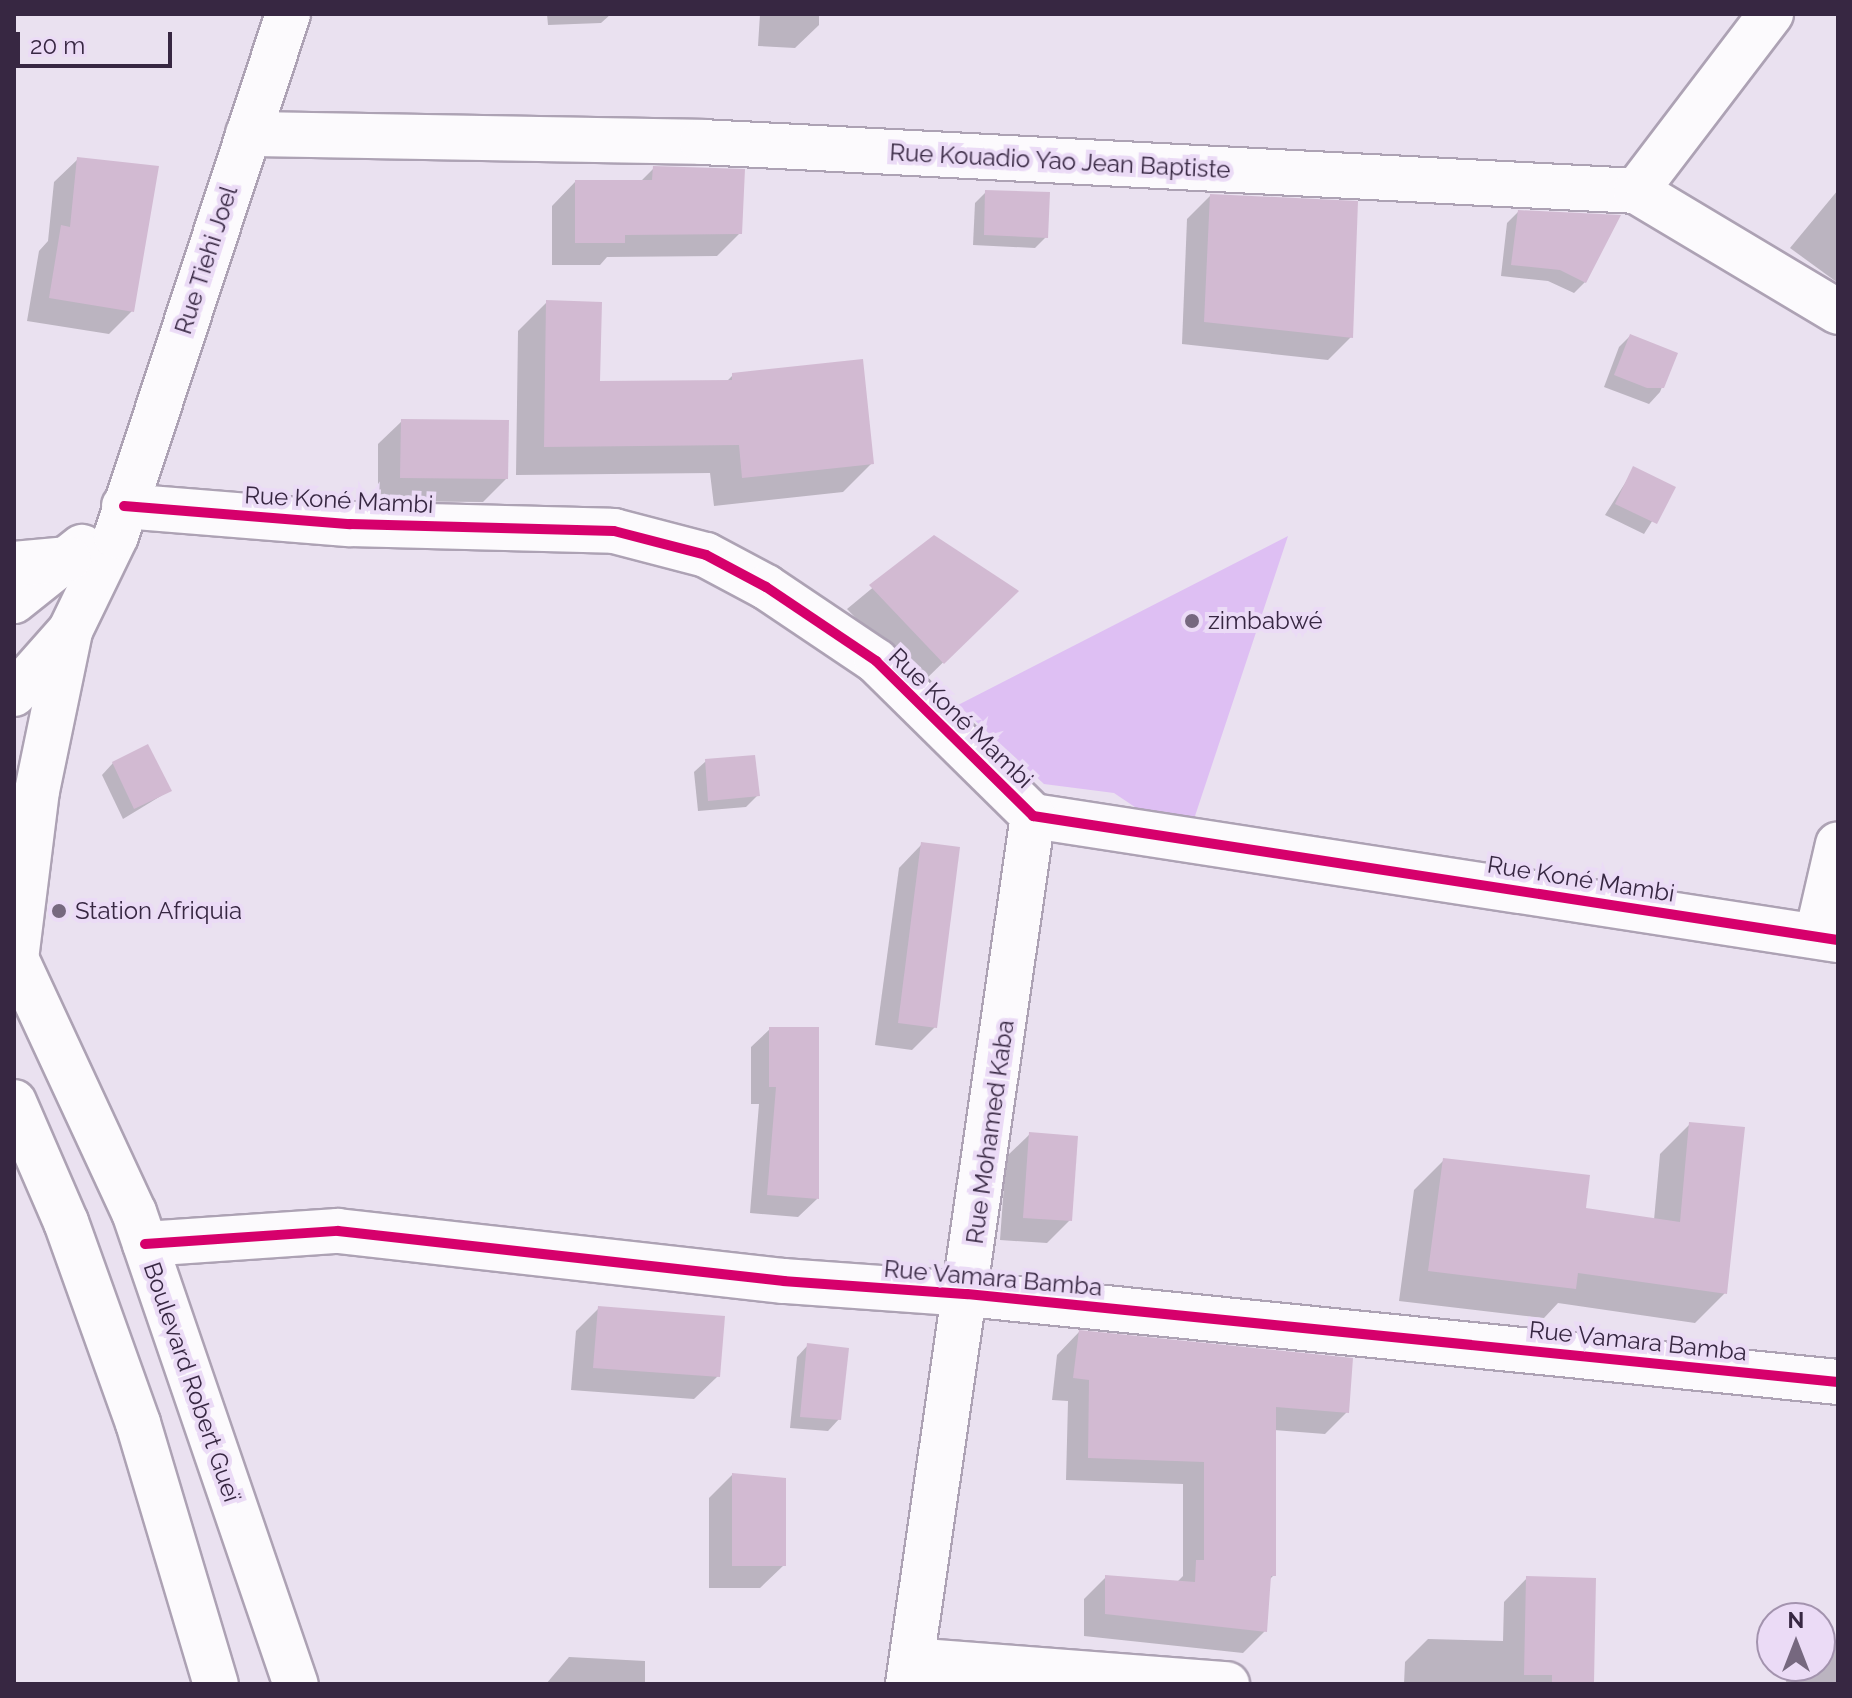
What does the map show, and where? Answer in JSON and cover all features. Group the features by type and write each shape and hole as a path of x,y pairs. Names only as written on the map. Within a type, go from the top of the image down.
{"street":[{"name":"Rue Tiehi Joel","path":"70,631 105,563 288,14"},
{"path":"1636,191 1771,14"},
{"name":"Rue Kouadio Yao Jean Baptiste","path":"248,134 702,142 1636,191 1838,312"},
{"path":"14,601 69,559 124,506"},
{"name":"Rue Koné Mambi","path":"124,506 350,524 614,531 706,555 766,587 876,661 1033,816 1827,938"},
{"path":"14,564 69,559"},
{"path":"14,694 70,631"},
{"path":"15,956 37,791 70,631"},
{"name":"Rue Mohamed Kaba","path":"910,1672 967,1294 1033,816"},
{"path":"1827,938 1838,844"},
{"name":"Boulevard Robert Gueï","path":"15,956 145,1244 296,1684"},
{"path":"14,1102 66,1222 138,1423 216,1684"},
{"name":"Rue Vamara Bamba","path":"145,1244 338,1231 784,1281 967,1294 1838,1382"},
{"path":"910,1672 1227,1684"}],"shaded area":[{"name":"zimbabwé","path":"1288,536 1194,819 1181,838 1114,793 1044,784 958,705"}],"building":[{"path":"77,157 159,166 134,312 49,298 61,225 70,227"},
{"path":"653,166 745,169 742,234 625,235 625,243 575,243 575,180 652,180"},
{"path":"985,190 1050,192 1048,238 984,235"},
{"path":"1210,194 1358,201 1353,338 1204,322"},
{"path":"1518,210 1621,215 1586,283 1560,270 1511,265"},
{"path":"546,300 602,302 600,381 732,380 732,373 863,359 874,464 742,478 739,445 544,447"},
{"path":"1630,334 1678,353 1664,388 1647,388 1614,375"},
{"path":"401,419 509,420 508,479 400,478"},
{"path":"1633,466 1676,487 1657,524 1615,504"},
{"path":"934,535 1019,591 944,664 869,585"},
{"path":"148,744 172,791 134,809 112,762"},
{"path":"755,755 760,796 708,801 705,759"},
{"path":"921,842 960,847 937,1028 898,1023"},
{"path":"769,1027 819,1027 819,1199 767,1195 776,1087 769,1087"},
{"path":"1689,1122 1745,1127 1727,1294 1578,1273 1576,1289 1428,1271 1443,1158 1590,1175 1586,1208 1680,1222"},
{"path":"1029,1132 1078,1136 1072,1221 1023,1218"},
{"path":"598,1306 725,1316 720,1377 593,1368"},
{"path":"1079,1330 1353,1358 1349,1413 1276,1407 1276,1576 1271,1576 1267,1632 1105,1614 1105,1575 1195,1582 1196,1560 1204,1560 1204,1462 1088,1458 1089,1380 1073,1378"},
{"path":"807,1343 849,1348 841,1420 800,1417"},
{"path":"732,1473 786,1478 786,1566 732,1566"},
{"path":"1526,1576 1596,1578 1594,1683 1552,1684 1552,1675 1524,1675"}],"cycle path":[{"path":"124,506 350,524 614,531 706,555 766,587 876,661 1033,816 1838,940"},
{"path":"145,1244 338,1231 784,1281 967,1294 1838,1382"}],"place":[{"name":"zimbabwé","path":"1192,621"},
{"name":"Station Afriquia","path":"59,911"}]}
